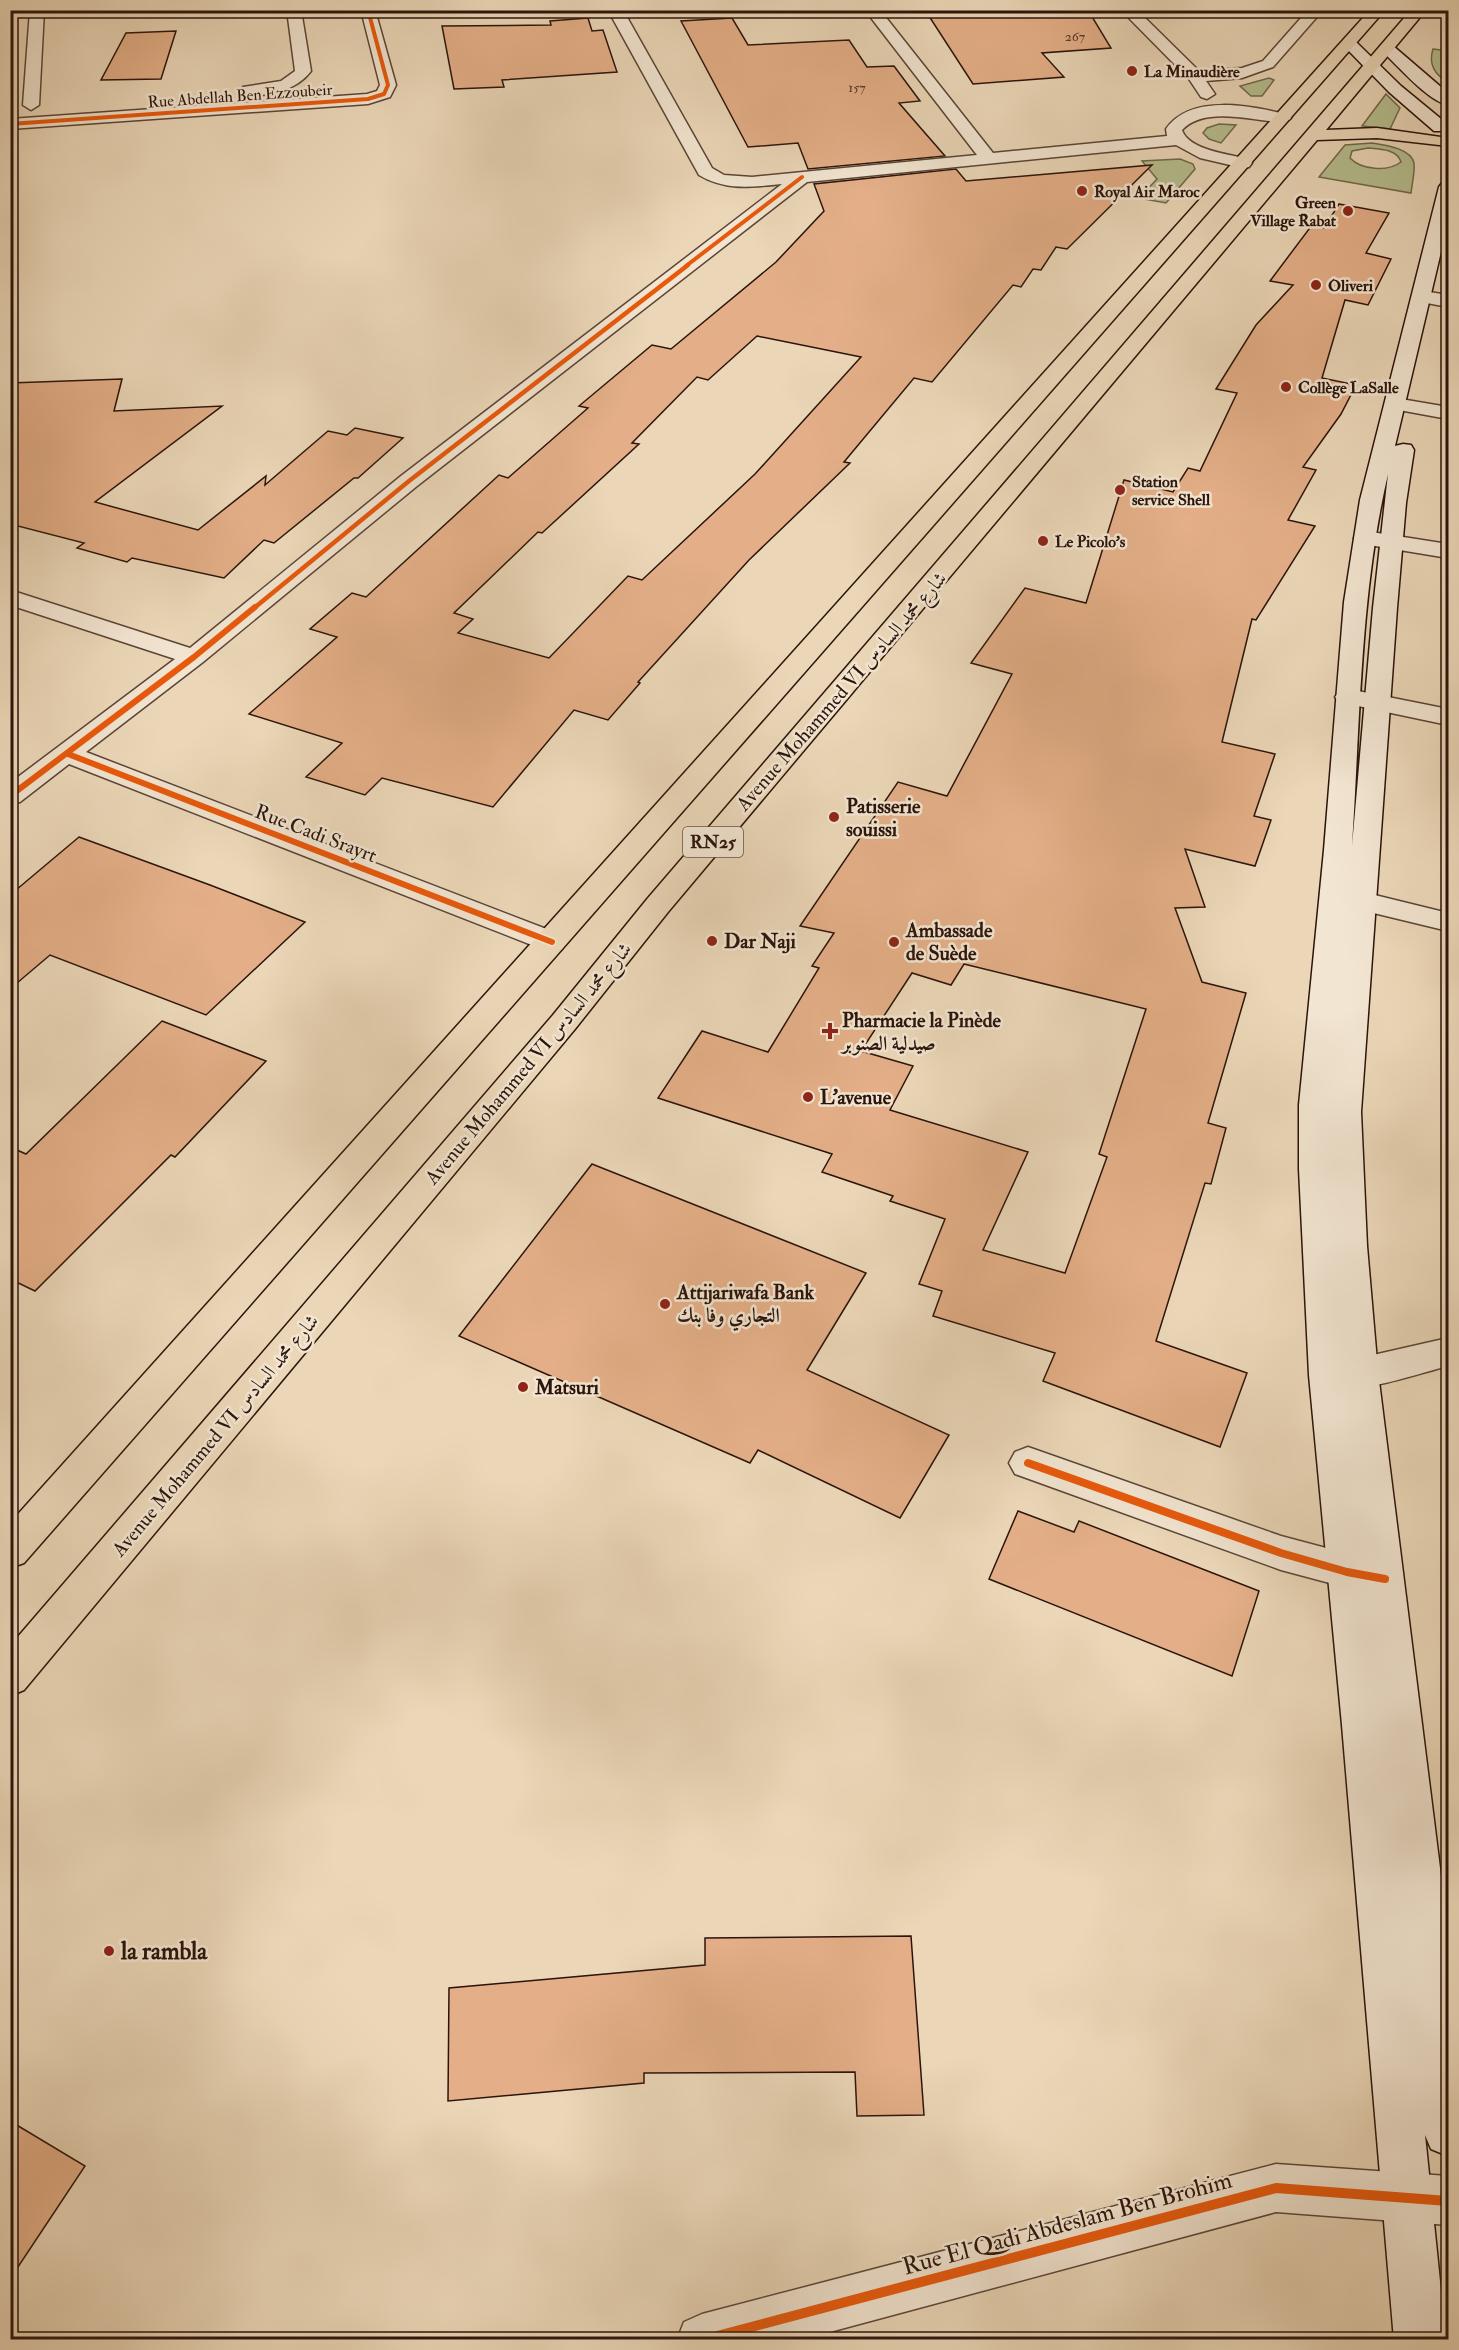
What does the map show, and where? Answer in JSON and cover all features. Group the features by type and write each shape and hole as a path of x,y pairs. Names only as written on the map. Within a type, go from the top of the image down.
{"main road":[{"name":"RN25","path":"10,1551 1378,10"},
{"name":"Avenue Mohammed VI شارع محمد السادس","path":"10,1677 564,1022 658,906 1419,10"},
{"path":"1251,153 1377,133 1445,134"}],"street":[{"path":"10,107 37,105 37,10"},
{"name":"Rue Abdellah Ben Ezzoubeir","path":"238,91 282,87 299,78 303,71 294,10"},
{"name":"Rue Abdellah Ben Ezzoubeir","path":"10,124 368,99 384,94 388,85 368,10"},
{"path":"615,10 708,175 720,180 740,183 1179,140"},
{"path":"872,10 990,160"},
{"path":"1128,10 1195,76 1218,111"},
{"path":"1195,76 1238,74 1261,68 1268,64 1316,10"},
{"path":"1349,43 1380,57 1449,100"},
{"path":"1380,57 1445,134"},
{"path":"1251,153 1209,155 1179,140 1174,129 1183,119 1218,111 1283,118"},
{"path":"10,796 194,657 410,481 802,177"},
{"path":"1436,299 1449,187"},
{"path":"1449,251 1404,406 1371,500 1378,540 1356,602 1363,700 1348,898 1315,1105 1315,1169 1343,1374 1385,1580 1436,1911 1449,2132"},
{"path":"1404,406 1449,413"},
{"path":"1378,540 1449,551"},
{"path":"10,597 194,657"},
{"path":"1363,700 1449,717"},
{"name":"Rue Cadi Srayrt","path":"68,754 552,942"},
{"path":"1348,898 1449,922"},
{"path":"1343,1374 1449,1352"},
{"path":"1343,1374 1347,1572 1390,2016 1427,2199 1420,2340"},
{"path":"1028,1463 1281,1553 1347,1572 1385,1580"},
{"path":"1390,2016 1443,2016"},
{"name":"Rue El Qadi Abdeslam Ben Brohim","path":"702,2340 1276,2188 1427,2199"}],"green space":[{"path":"1433,49 1448,51 1448,83 1434,69 1431,60"},
{"path":"1269,78 1274,80 1262,96 1251,96 1240,86"},
{"path":"1386,94 1400,108 1390,129 1362,126"},
{"path":"1219,124 1236,125 1221,143 1209,139 1203,133 1207,128"},
{"path":"1372,143 1396,148 1408,154 1414,163 1411,193 1319,177 1345,145","holes":["1368,148 1392,152 1401,162 1389,167 1375,168 1361,165 1350,158 1352,151"]},
{"path":"1180,159 1193,164 1195,169 1166,203 1139,198 1157,179 1142,161"}],"building":[{"path":"925,10 1088,10 1111,48 1042,53 1064,77 973,84"},
{"path":"588,18 592,31 603,30 617,72 502,80 504,87 454,89 442,26 551,25 550,21"},
{"path":"732,18 748,45 849,40 867,67 894,66 920,101 899,103 945,156 808,169 798,143 748,147 681,21"},
{"path":"176,31 161,79 101,80 126,33"},
{"path":"1152,165 1067,249 1056,247 1041,270 1033,269 1021,287 1013,285 932,382 914,378 844,462 850,463 749,560 638,682 640,683 608,720 574,710 493,807 382,778 365,795 306,777 342,743 249,714 337,637 310,629 352,593 366,597 499,475 508,478 588,408 579,406 652,345 671,349 776,262 824,211 814,184 956,169 966,181","holes":["757,336 861,357 755,474 642,580 628,576 549,658 458,633 473,619 454,613 538,532 542,533 639,444 632,443 697,377 708,380"]},
{"path":"1339,204 1389,213 1366,253 1391,259 1368,305 1345,300 1322,378 1356,385 1341,414 1303,467 1316,470 1288,520 1315,526 1256,620 1252,619 1222,742 1275,754 1254,816 1271,820 1255,866 1185,849 1205,907 1175,908 1202,982 1246,993 1208,1123 1226,1128 1211,1184 1205,1183 1156,1341 1247,1373 1220,1447 1043,1381 1055,1353 933,1316 942,1291 919,1284 945,1219 890,1201 893,1196 822,1172 832,1154 658,1098 702,1031 768,1052 819,968 812,966 834,933 800,926 898,782 947,796 1012,674 971,663 1025,588 1086,603 1124,480 1173,492 1188,468 1200,471 1237,393 1216,389 1256,325 1293,285 1270,281 1312,225 1324,228","holes":["964,964 1146,1009 1099,1154 1107,1157 1065,1273 983,1250 1028,1152 890,1110 913,1066 861,1051 912,973 951,985"]},
{"path":"122,379 114,411 222,406 95,502 198,530 266,476 265,485 328,431 347,435 355,428 403,438 358,478 354,478 274,543 264,540 224,578 132,558 127,562 77,548 84,543 10,524 10,383"},
{"path":"79,837 305,922 206,1015 50,955 10,989 10,895"},
{"path":"162,1021 266,1061 175,1157 171,1155 35,1291 10,1279 10,1147 26,1154"},
{"name":"Attijariwafa Bank التجاري وفا بنك","path":"592,1164 866,1273 807,1370 949,1435 900,1518 758,1450 750,1463 459,1336"},
{"path":"1018,1511 1074,1532 1079,1521 1259,1591 1232,1676 989,1579"},
{"path":"911,1936 924,2115 857,2116 855,2072 644,2073 644,2083 448,2101 449,1988 705,1965 705,1938"},
{"path":"10,2121 85,2166 10,2279"}],"cycle path":[{"path":"10,124 368,99 384,94 388,85 368,10"},
{"path":"10,796 194,657 409,481 802,177"},
{"path":"68,754 552,942"},
{"path":"1028,1463 1281,1553 1347,1572 1385,1579"},
{"path":"702,2340 1276,2188 1448,2201"}],"place":[{"name":"La Minaudière","path":"1132,71"},
{"name":"Royal Air Maroc","path":"1082,191"},
{"name":"Green Village Rabat","path":"1348,211"},
{"name":"Oliveri","path":"1316,285"},
{"name":"Collège LaSalle","path":"1286,387"},
{"name":"Station service Shell","path":"1120,490"},
{"name":"Le Picolo's","path":"1043,541"},
{"name":"Patisserie souissi","path":"834,817"},
{"name":"Dar Naji","path":"712,941"},
{"name":"Ambassade de Suède","path":"894,942"},
{"name":"Pharmacie la Pinède صيدلية الصنوبر","path":"830,1031"},
{"name":"L'avenue","path":"808,1097"},
{"name":"Attijariwafa Bank التجاري وفا بنك","path":"665,1304"},
{"name":"Matsuri","path":"523,1387"},
{"name":"la rambla","path":"109,1951"}]}
